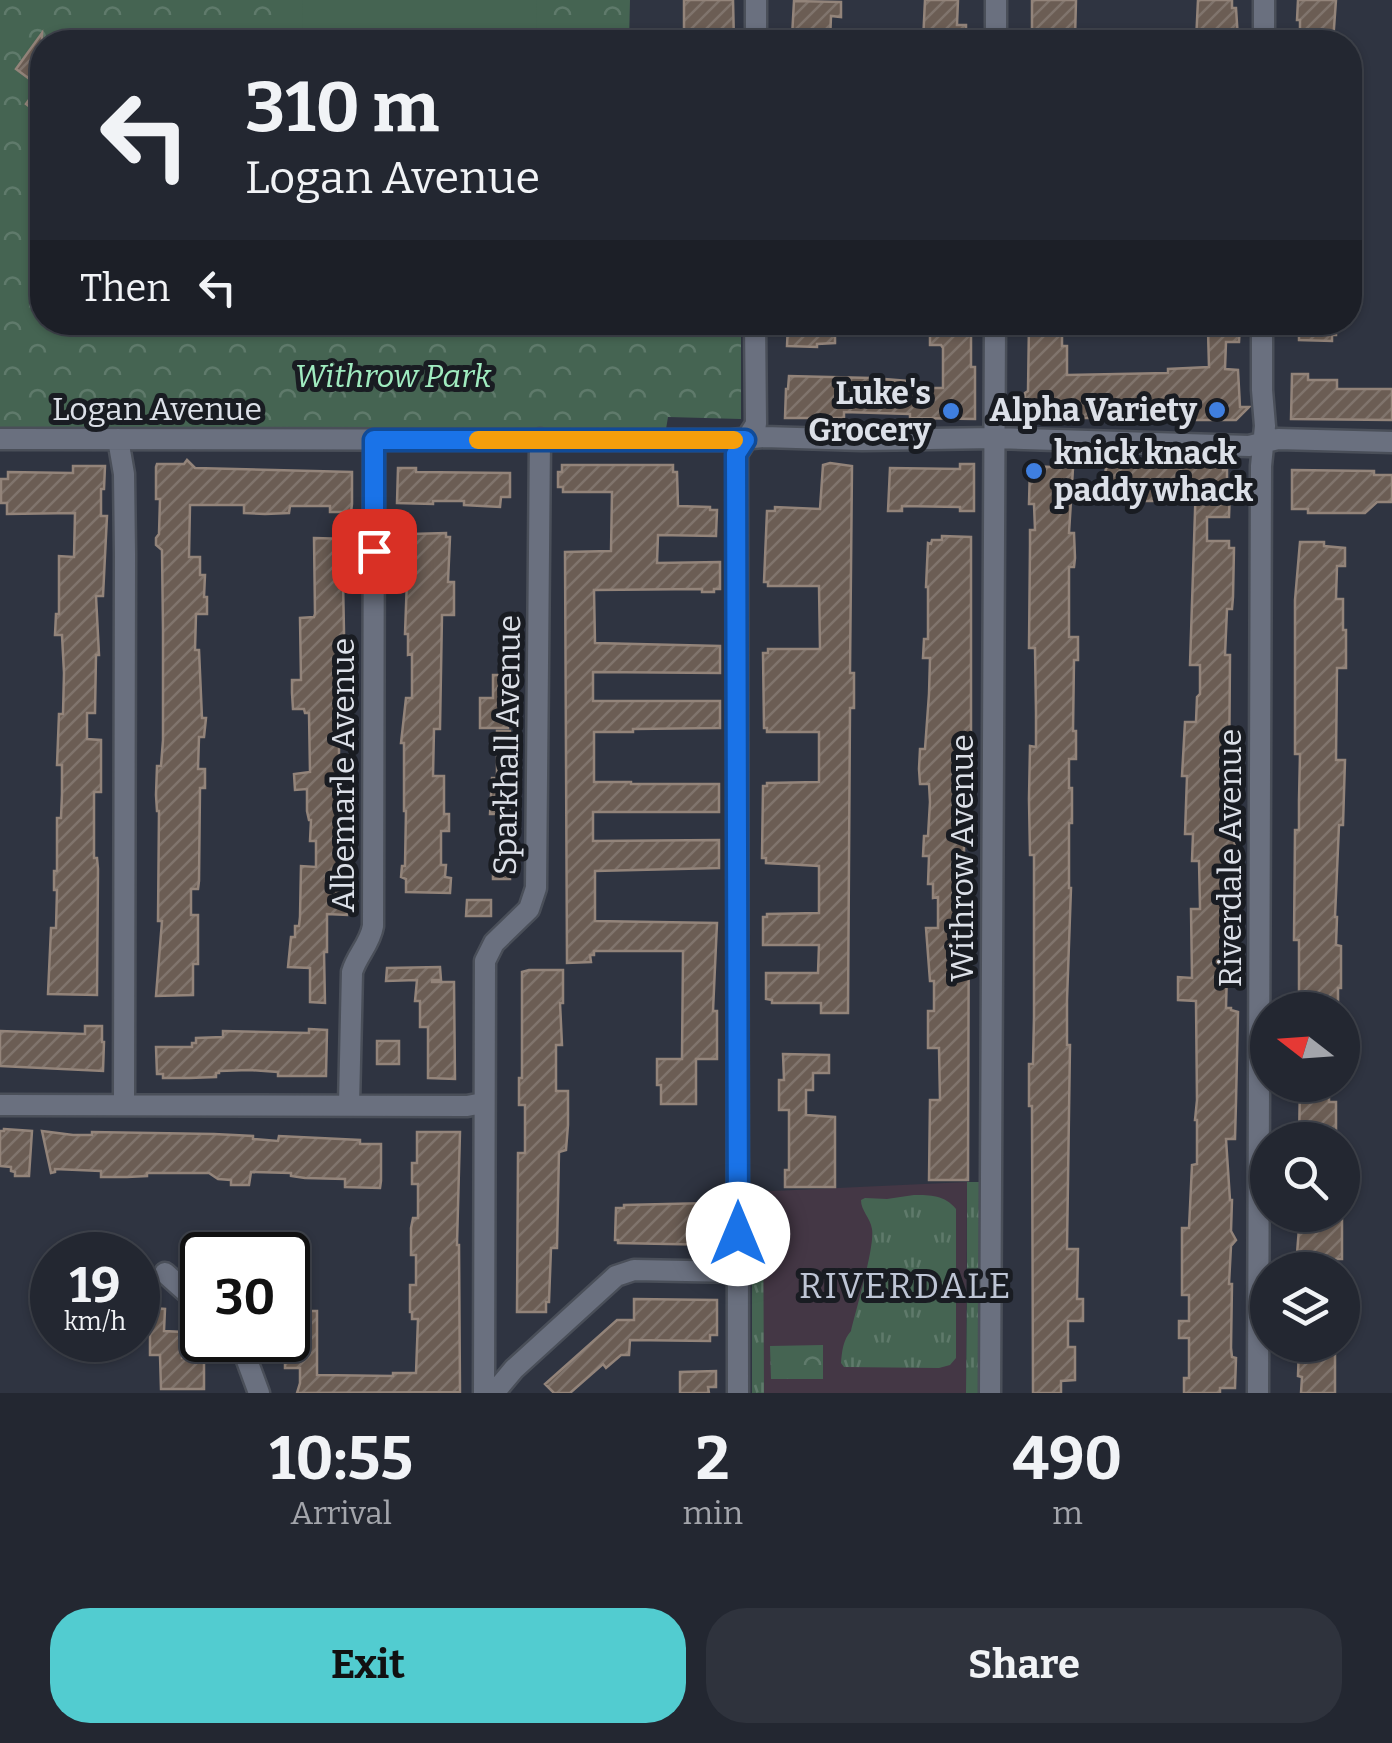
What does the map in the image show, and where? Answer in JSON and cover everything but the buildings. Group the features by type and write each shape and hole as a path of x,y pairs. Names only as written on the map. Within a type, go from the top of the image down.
{"street":[{"path":"756,0 756,30"},
{"path":"996,0 996,30"},
{"path":"1264,0 1264,30"},
{"path":"738,1393 736,454 756,424 755,335"},
{"name":"Withrow Avenue","path":"990,1393 994,335"},
{"name":"Riverdale Avenue","path":"1258,1393 1265,426 1262,335"},
{"name":"Logan Avenue","path":"0,440 995,438 1248,446 1278,439 1392,442"},
{"path":"118,439 124,474 124,1105"},
{"name":"Sparkhall Avenue","path":"484,1393 486,955 494,942 529,910 538,870 540,439"},
{"name":"Albemarle Avenue","path":"349,1105 352,972 373,926 374,440"},
{"path":"0,1105 467,1106 484,1102"},
{"path":"494,1393 514,1369 616,1276 634,1270 738,1272"},
{"path":"164,1273 180,1287"},
{"path":"248,1362 259,1393"}],"shaded area":[{"path":"967,1182 966,1393 752,1393 752,1192"}],"green space":[{"name":"Withrow Park","path":"0,0 630,0 629,30 30,30 30,335 741,335 741,419 668,417 666,429 0,429"},
{"path":"303,0 537,0 536,30 302,30"},
{"path":"313,335 381,335 334,340"},
{"path":"967,1182 980,1182 980,1267 967,1274"},
{"path":"752,1192 763,1192 764,1393 752,1393"},
{"path":"914,1195 942,1198 956,1209 956,1358 939,1368 844,1367 843,1346 851,1331 872,1238 861,1200"},
{"path":"980,1283 979,1393 966,1393 967,1286"},
{"path":"823,1345 823,1379 771,1379 770,1346"}],"slow traffic":[{"path":"478,440 734,440"}],"place":[{"name":"Alpha Variety","path":"1217,410"},
{"name":"Luke's Grocery","path":"951,411"},
{"name":"knick knack paddy whack","path":"1034,471"}],"district":[{"name":"RIVERDALE","path":"906,1286"}],"route":[{"path":"374,551 374,440 745,440 736,454 738,1234"}]}
